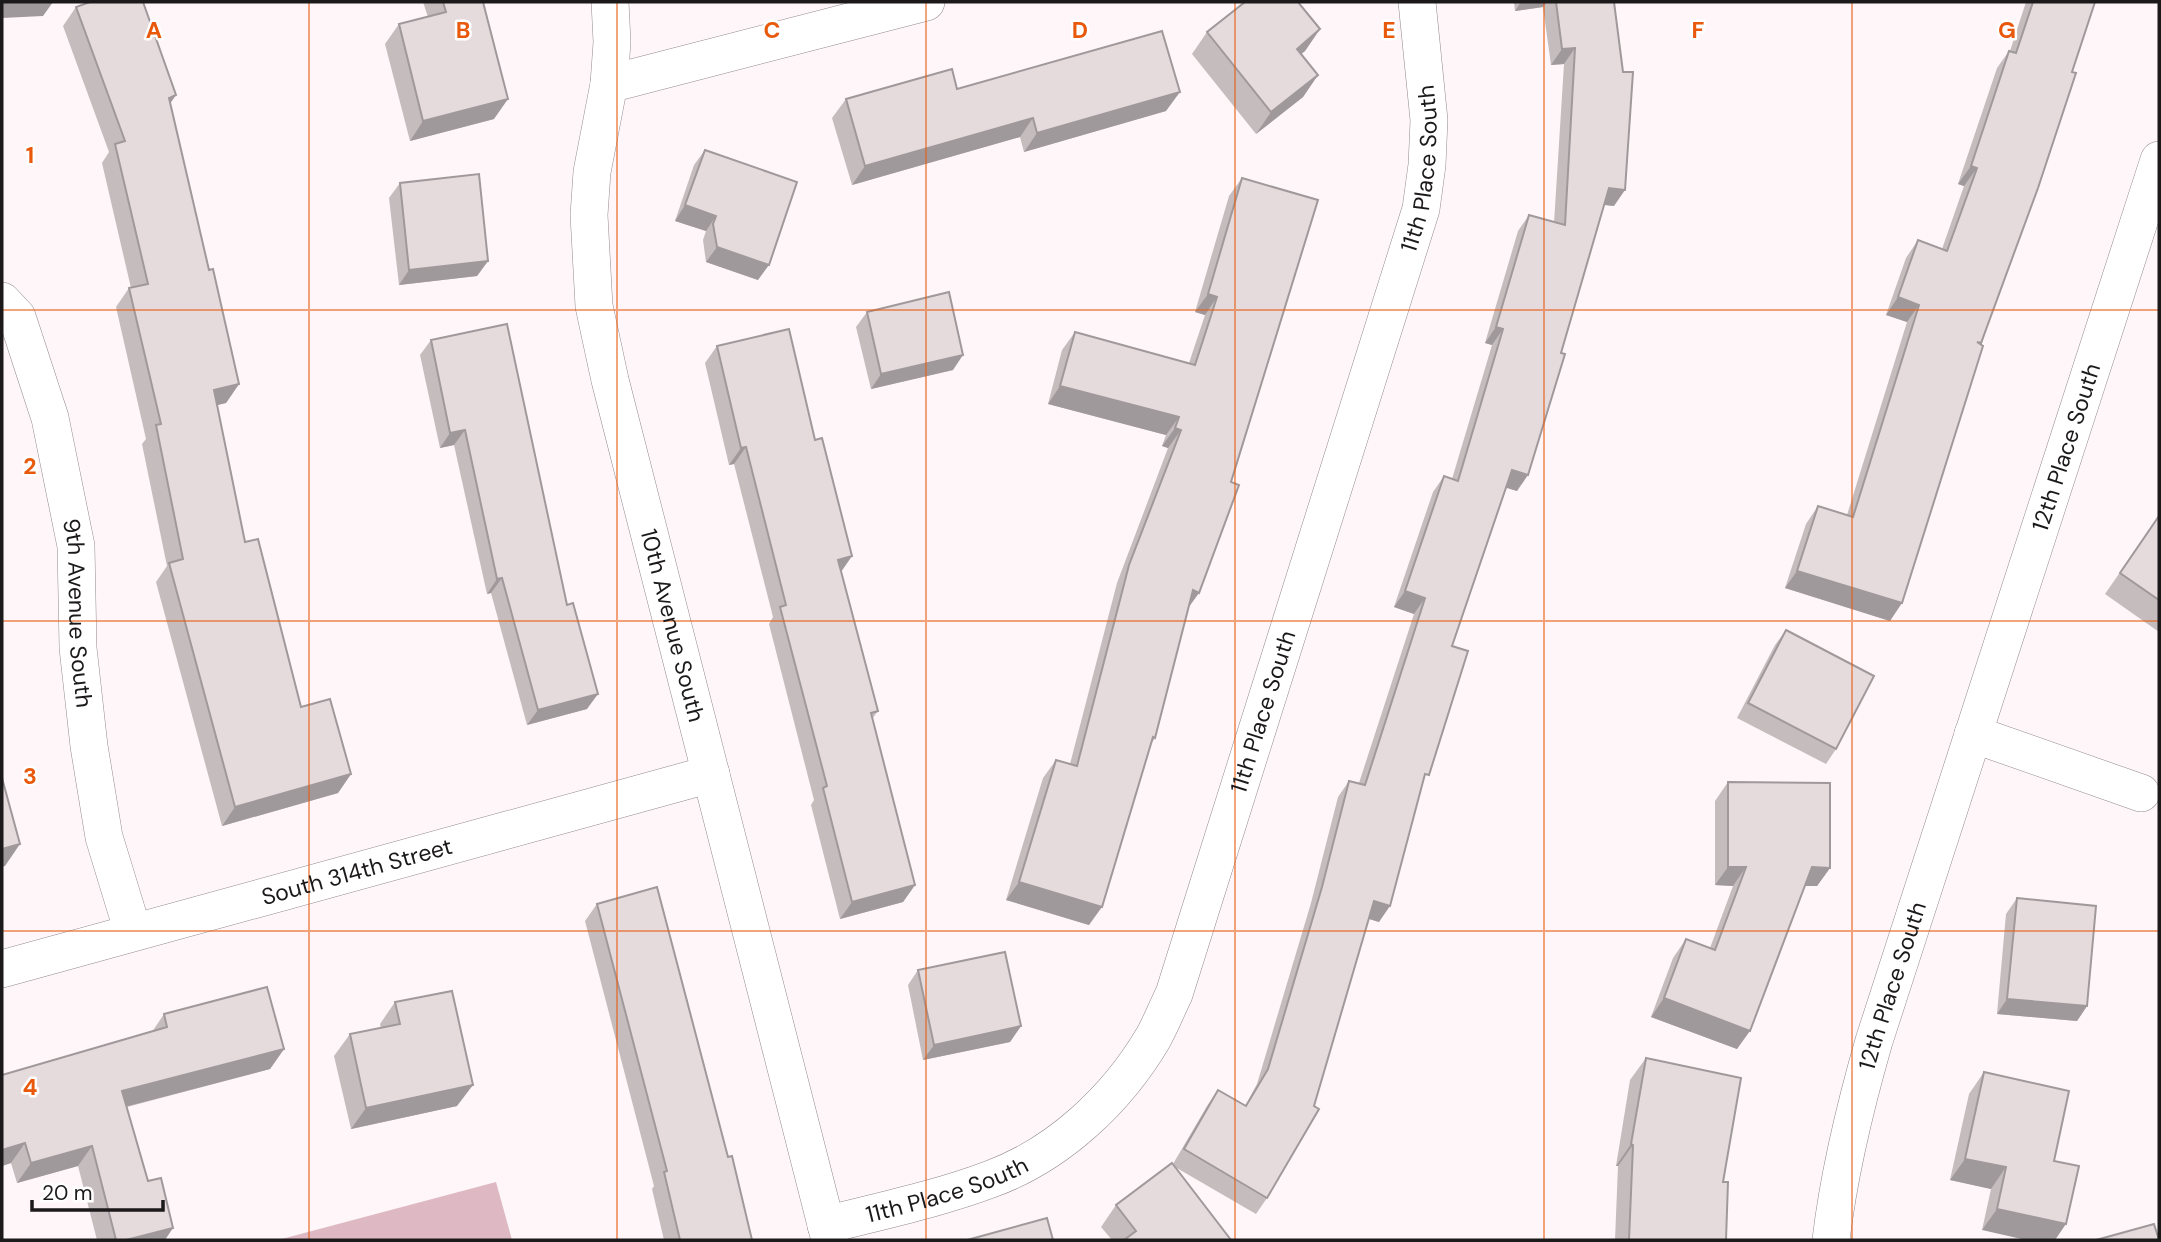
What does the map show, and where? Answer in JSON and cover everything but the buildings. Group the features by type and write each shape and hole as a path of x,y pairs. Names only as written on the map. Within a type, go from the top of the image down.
{"street":[{"name":"10th Avenue South","path":"610,2 610,84 591,183 589,253 594,306 610,380 828,1233"},
{"path":"610,84 926,2"},
{"name":"11th Place South","path":"828,1233 982,1182 1029,1162 1067,1137 1103,1104 1134,1067 1154,1036 1174,994 1421,209 1429,120 1418,2"},
{"name":"12th Place South","path":"1830,1240 1836,1189 1874,1041 2159,160"},
{"name":"9th Avenue South","path":"2,301 17,317 50,418 76,546 78,648 99,811 104,837 133,932"},
{"path":"1973,734 2141,793"},
{"name":"South 314th Street","path":"2,970 711,774"}],"shaded area":[{"path":"496,1182 512,1240 278,1240"}]}
